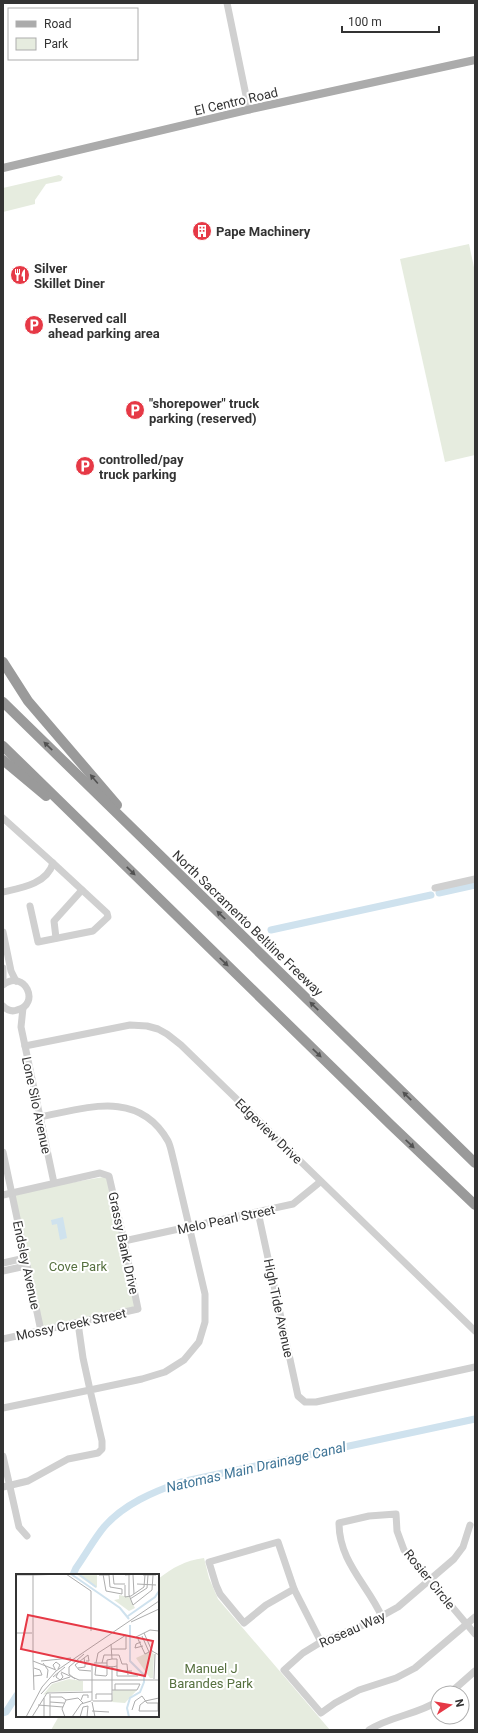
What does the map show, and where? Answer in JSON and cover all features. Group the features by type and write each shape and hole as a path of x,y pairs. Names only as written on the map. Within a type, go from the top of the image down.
{"highway":[{"path":"3,662 28,701 156,851"},
{"name":"North Sacramento Beltline Freeway","path":"3,702 475,1163"},
{"path":"3,746 391,1125 475,1205"},
{"path":"3,760 115,855"}],"main road":[{"name":"El Centro Road","path":"3,168 249,110 475,60"}],"street":[{"path":"227,3 249,110"},
{"path":"3,818 107,913 108,917 93,931 38,942 30,906"},
{"path":"3,892 34,884 51,868 53,863"},
{"path":"435,888 475,879"},
{"path":"56,938 54,920 82,890"},
{"path":"3,932 11,970 16,981 11,981 3,985 3,968"},
{"name":"Lone Silo Avenue","path":"16,981 21,982 28,989 29,999 24,1008 21,1027 54,1183"},
{"path":"6,1008 19,1010 24,1008"},
{"name":"Lone Silo Avenue","path":"6,1008 21,1027"},
{"name":"Edgeview Drive","path":"25,1046 130,1025 147,1026 158,1029 167,1034 189,1052 288,1148 320,1182 475,1331"},
{"path":"3,1408 142,1379 164,1372 184,1360 199,1342 205,1322 205,1294 191,1227 168,1141 152,1120 130,1109 98,1105 40,1117"},
{"name":"Endsley Avenue","path":"3,1152 41,1331"},
{"name":"Grassy Bank Drive","path":"54,1183 100,1173 109,1176 138,1310"},
{"name":"Melo Pearl Street","path":"124,1241 293,1204 320,1182"},
{"path":"3,1195 54,1183"},
{"name":"High Tide Avenue","path":"258,1212 298,1396 305,1402 316,1402 475,1367"},
{"path":"3,1263 26,1262"},
{"path":"3,1271 26,1262"},
{"name":"Mossy Creek Street","path":"3,1339 138,1310"},
{"path":"6,1486 28,1481 68,1459 98,1454 102,1449 102,1442 83,1358 78,1323"},
{"path":"3,1456 6,1486 19,1526 26,1536"},
{"name":"Rosier Circle","path":"382,1617 373,1600 352,1570 339,1532 339,1523 369,1516 396,1514 397,1531 404,1550 475,1634"},
{"name":"Roseau Way","path":"467,1624 411,1670 396,1678 359,1690 335,1703 321,1713 284,1670 303,1653 321,1642 382,1617 398,1607 460,1551 467,1538 470,1525"},
{"path":"294,1589 266,1605 244,1624 220,1594 209,1562 278,1542 294,1589 321,1642"},
{"path":"467,1624 475,1617"},
{"path":"459,1685 475,1671"},
{"path":"369,1730 389,1720 424,1709 430,1706"}],"green space":[{"path":"59,175 63,177 61,181 46,184 35,200 35,204 3,212 3,188"},
{"path":"469,244 475,272 475,455 445,462 400,259"},
{"name":"Cove Park","path":"109,1176 138,1309 41,1331 12,1193"},
{"name":"Manuel J Barandes Park","path":"204,1558 209,1578 218,1599 330,1730 51,1730 58,1717 159,1717 159,1578 180,1565"}],"water":[{"path":"63,1217 67,1238 60,1240 57,1224 52,1225 51,1220"}],"waterway":[{"path":"439,893 475,885"},
{"path":"271,930 431,895"},
{"name":"Natomas Main Drainage Canal","path":"73,1574 97,1536 112,1519 130,1505 170,1486 181,1482 475,1419"},
{"name":"Natomas Main Drainage Canal","path":"3,1713 6,1712 16,1697"}],"place":[{"name":"Pape Machinery","path":"202,231"},
{"name":"Silver Skillet Diner","path":"20,275"},
{"name":"Reserved call ahead parking area","path":"34,325"},
{"name":"\"shorepower\" truck parking (reserved)","path":"135,410"},
{"name":"controlled/pay truck parking","path":"85,466"}]}
